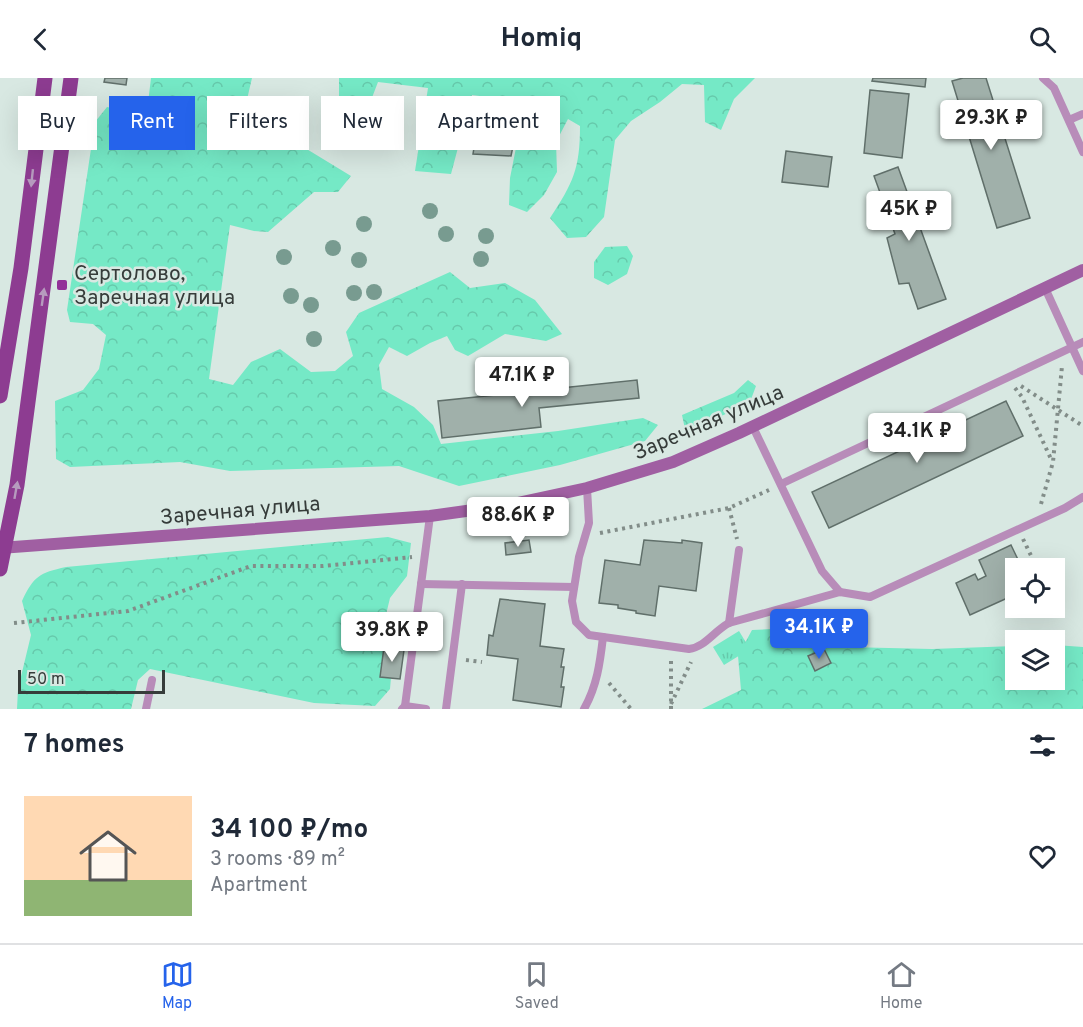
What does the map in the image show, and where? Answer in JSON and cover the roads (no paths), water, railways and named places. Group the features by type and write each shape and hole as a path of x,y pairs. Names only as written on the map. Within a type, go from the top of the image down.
{"main road":[{"path":"0,396 21,268 45,78"},
{"path":"0,569 2,548 18,473 71,78"},
{"name":"Заречная улица","path":"2,548 430,516 509,505 587,488 673,462 753,427 1083,270"}],"lane":[{"path":"1043,78 1054,88"},
{"path":"1052,78 1054,88 1083,152"},
{"path":"1069,120 1083,114"},
{"path":"1045,288 1083,371"},
{"path":"781,484 1083,342"},
{"path":"753,427 822,570 840,592"},
{"path":"587,488 589,523 579,557 572,601 576,622 589,635 689,650 698,648 719,628 729,623 840,592 870,597 1065,508 1083,497"},
{"path":"426,709 404,708 430,516"},
{"path":"729,623 740,550"},
{"path":"421,584 574,587"},
{"path":"446,709 462,584"},
{"path":"584,709 599,671 603,637"},
{"path":"146,709 152,680"}],"place":[{"name":"Сертолово, Заречная улица","path":"62,285"}]}
